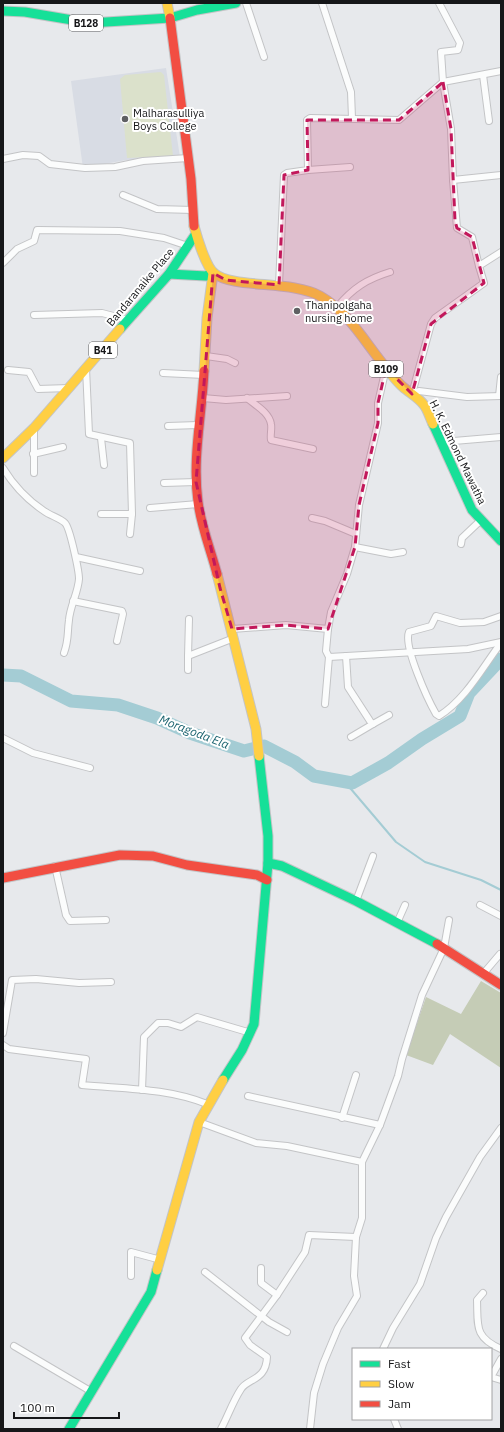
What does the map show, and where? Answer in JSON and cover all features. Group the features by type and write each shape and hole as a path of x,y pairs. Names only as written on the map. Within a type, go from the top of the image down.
{"street":[{"path":"69,1429 151,1292 199,1122 207,1104 233,1066 251,1033 254,1024 267,880 268,836 256,729 233,634 198,504 196,482 198,425 203,398 207,318 213,273 195,235 188,158 167,3"},
{"name":"B128","path":"3,11 25,12 90,23 170,18 197,10 236,3"},
{"path":"246,3 264,57"},
{"path":"322,3 351,92 352,118"},
{"path":"412,394 431,324 435,318 484,283 472,237 457,228 451,129 443,82 441,52 458,50 460,43 439,3"},
{"path":"308,170 307,120 310,118 399,120 443,82 501,71"},
{"path":"483,75 489,120"},
{"path":"3,159 23,155 39,156 50,164 85,168 115,167 143,161 188,158"},
{"path":"279,285 284,175 287,172 350,167"},
{"path":"453,180 501,174"},
{"path":"123,195 157,209 192,210"},
{"path":"3,263 17,249 34,241 37,230 120,231 164,238 188,246"},
{"name":"Bandaranaike Place","path":"3,458 34,428 169,274 195,235"},
{"path":"479,266 501,252"},
{"path":"337,307 349,292 372,277 390,272"},
{"path":"169,274 206,276 213,273"},
{"name":"H. K. Edmond Mawatha","path":"213,273 226,280 279,285 318,295 337,307 362,335 386,368 424,405 442,442 459,483 480,521 501,541"},
{"path":"34,315 102,314 129,320"},
{"path":"206,356 227,359 235,363"},
{"path":"86,368 89,434 101,438 130,443 132,514 130,534"},
{"path":"326,704 329,657 326,651 331,612 347,574 355,547 359,505 378,423 378,403 386,368"},
{"path":"8,370 29,372 38,389 69,388"},
{"path":"163,373 204,375"},
{"path":"412,394 419,392 466,397 500,396 501,377"},
{"path":"203,398 226,400 287,396"},
{"path":"247,398 261,409 269,419 271,425 271,440 313,449"},
{"path":"168,426 198,425"},
{"path":"34,428 34,473"},
{"path":"442,442 501,437"},
{"path":"101,438 104,465"},
{"path":"34,454 63,447"},
{"path":"3,468 18,491 44,511 68,526 73,552 76,557 78,583 69,620 69,637 64,653"},
{"path":"164,483 196,482"},
{"path":"150,508 198,504"},
{"path":"101,514 132,514"},
{"path":"312,518 325,521 356,534"},
{"path":"461,544 462,538 480,521"},
{"path":"355,547 391,554 403,552"},
{"path":"76,557 140,570"},
{"path":"73,601 122,611 123,614 117,641"},
{"path":"501,616 484,622 460,623 436,616 430,626 409,632 407,636 410,653 427,698 436,714 439,716 449,710 465,692 501,643"},
{"path":"188,670 189,619"},
{"path":"188,656 233,634 286,625 328,629"},
{"path":"329,657 468,649 501,643"},
{"path":"346,656 348,687 373,724"},
{"path":"351,737 389,715"},
{"path":"3,738 32,753 90,768"},
{"path":"3,878 56,866 120,855 153,856 187,865 257,875 267,880"},
{"path":"356,901 373,856"},
{"path":"268,863 282,866 356,901 444,948 501,985"},
{"path":"56,866 66,915 70,921 106,920"},
{"path":"480,905 501,916"},
{"path":"397,923 405,906"},
{"path":"310,1429 314,1393 323,1364 338,1328 357,1296 354,1276 356,1237 362,1218 362,1162 380,1125 398,1076 420,1000 444,948 449,920"},
{"path":"483,974 500,954"},
{"path":"3,1033 4,1016 8,1008 12,980 36,979 79,983 111,982"},
{"path":"142,1090 144,1037 158,1023 168,1023 181,1027 197,1017 251,1033"},
{"path":"3,1045 9,1049 86,1059 82,1085 164,1092 191,1098 207,1104"},
{"path":"342,1118 356,1075"},
{"path":"248,1096 342,1118 380,1125"},
{"path":"199,1122 256,1143 287,1146 362,1162"},
{"path":"383,1348 393,1328 420,1284 436,1238 446,1217 480,1157 501,1128"},
{"path":"222,1429 241,1388 258,1378 267,1364 267,1357 250,1345 245,1338 277,1295 305,1252 309,1234 356,1237"},
{"path":"131,1276 131,1252 161,1260"},
{"path":"261,1268 261,1283 277,1295"},
{"path":"205,1272 270,1322 287,1332"},
{"path":"483,1293 477,1300 478,1327 480,1335 491,1345 501,1349"},
{"path":"14,1346 92,1392"},
{"path":"492,1375 501,1359"}],"highlighted area":[{"path":"443,82 451,129 455,221 457,228 472,237 484,283 431,324 412,394 386,368 378,403 378,423 359,505 355,547 328,629 286,625 232,629 220,588 196,482 213,273 226,280 279,285 284,175 308,170 307,120 399,120"}],"shaded area":[{"name":"Malharasulliya Boys College","path":"166,68 180,157 126,160 83,168 71,81"}],"green space":[{"path":"161,72 164,75 173,156 127,158 120,79 125,75"},
{"path":"481,981 501,993 501,1068 450,1034 433,1065 406,1055 426,997 461,1014"}],"waterway":[{"name":"Moragoda Ela","path":"3,675 21,676 71,701 118,705 157,718 190,733 244,751 264,746 295,762 314,776 352,783 388,763 422,739 460,716 469,693 501,659"},
{"path":"345,782 396,842 425,862 481,880 501,890"}],"traffic: fast":[{"path":"3,11 25,12 90,23 170,18 197,10 236,3"},
{"path":"120,329 169,274 195,235"},
{"path":"169,274 206,276 213,273"},
{"path":"433,424 472,510 501,541"},
{"path":"223,1080 242,1050 254,1024 268,863 268,836 259,756"},
{"path":"268,863 282,866 356,901 437,944"},
{"path":"69,1429 151,1292 157,1270"}],"traffic: slow":[{"path":"167,3 170,18"},
{"path":"194,226 202,251 208,265 214,273 223,278 234,281 308,291 331,303 349,320 397,381 422,402 427,409 433,424"},
{"path":"204,371 207,318 213,273"},
{"path":"3,458 34,428 120,329"},
{"path":"217,574 256,729 259,756"},
{"path":"157,1270 199,1122 223,1080"}],"traffic: jam":[{"path":"170,18 191,179 194,226"},
{"path":"204,371 197,453 196,486 201,520 217,574"},
{"path":"3,878 120,855 153,856 187,865 257,875 267,880"},
{"path":"437,944 501,985"}],"place":[{"name":"Malharasulliya Boys College","path":"125,119"},
{"name":"Thanipolgaha nursing home","path":"297,311"}]}
